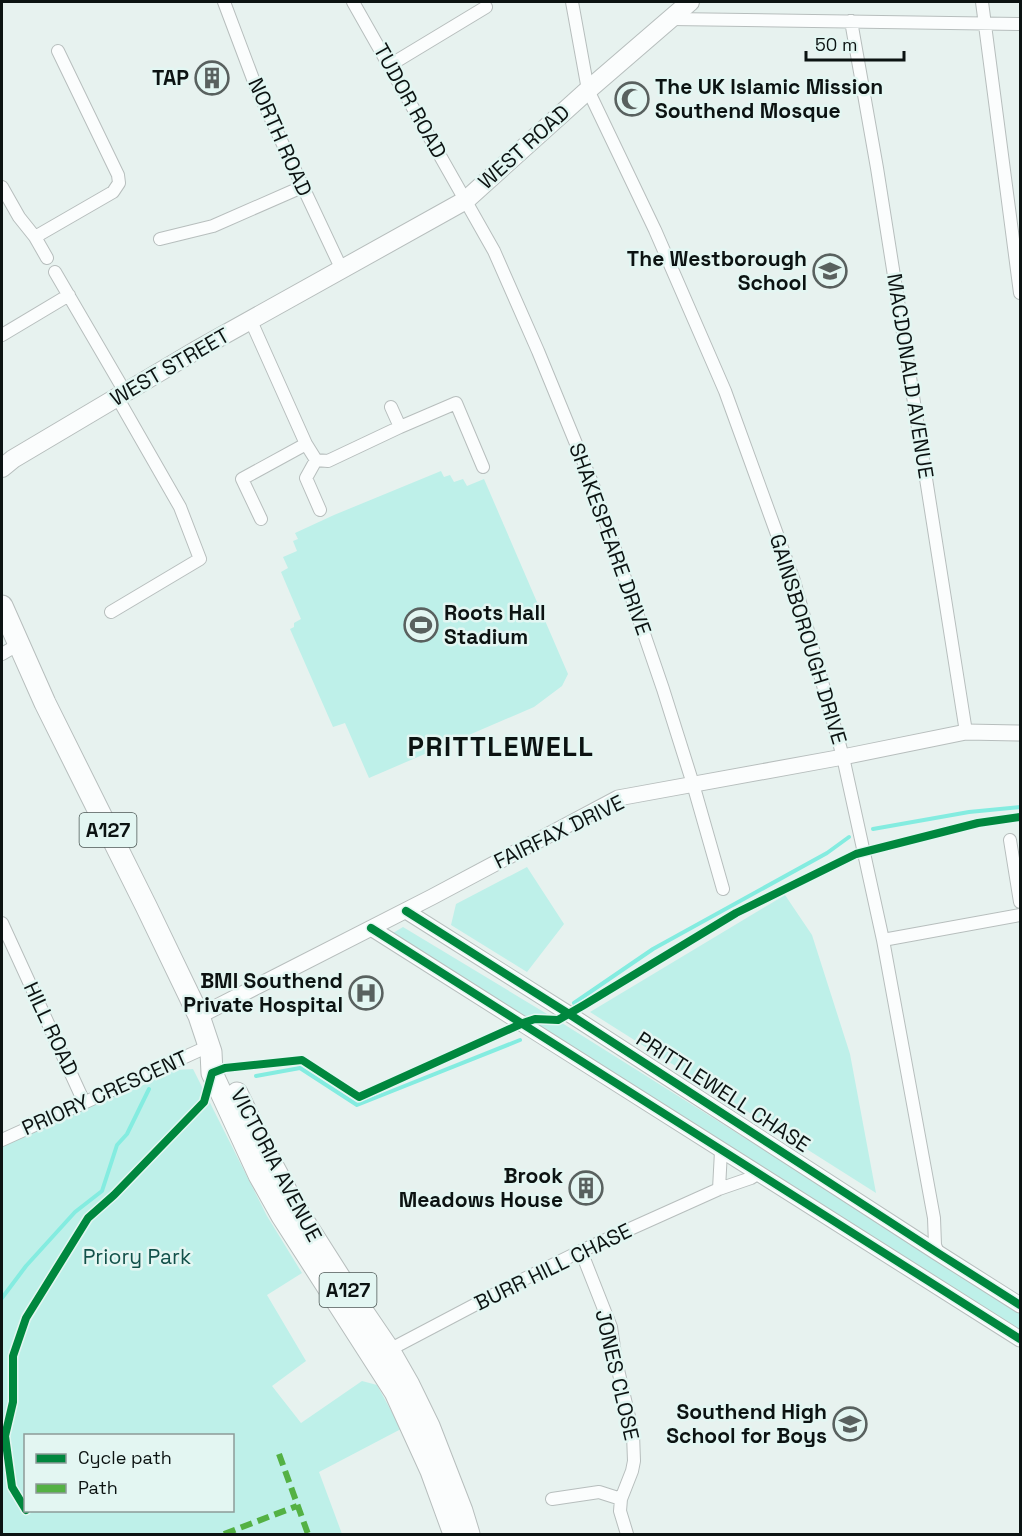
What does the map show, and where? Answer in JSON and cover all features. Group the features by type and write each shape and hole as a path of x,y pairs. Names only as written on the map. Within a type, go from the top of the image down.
{"highway":[{"name":"VICTORIA AVENUE","path":"2,606 10,649 45,703 199,1016 210,1049 212,1073 259,1175 295,1236 395,1392 415,1432 454,1534"},
{"name":"VICTORIA AVENUE","path":"210,1049 225,1068 296,1209 410,1385 429,1426 470,1534"}],"main road":[{"name":"WEST ROAD","path":"342,270 466,200 690,2"},
{"name":"WEST STREET","path":"2,468 13,459 121,394 342,270"}],"street":[{"name":"NORTH ROAD","path":"224,2 256,87 342,270"},
{"name":"TUDOR ROAD","path":"353,2 466,200"},
{"name":"GAINSBOROUGH DRIVE","path":"572,2 588,90 655,230 725,391 794,581 843,757 883,940 934,1218 934,1245 938,1253"},
{"path":"982,2 1020,293"},
{"path":"390,65 486,7"},
{"path":"671,19 1020,24"},
{"name":"MACDONALD AVENUE","path":"851,21 877,168 966,732"},
{"path":"36,237 113,192 119,183 118,175 58,51"},
{"path":"2,187 19,217 36,237 47,258"},
{"path":"160,239 213,226 302,187"},
{"name":"SHAKESPEARE DRIVE","path":"466,200 494,251 593,485 663,689 723,889"},
{"path":"55,272 180,507 200,559 111,612"},
{"path":"2,335 69,295"},
{"path":"251,321 306,444 316,459 328,461 456,403 483,467"},
{"path":"391,407 400,427"},
{"path":"261,519 242,479 306,444"},
{"path":"316,459 306,478 320,510"},
{"name":"FAIRFAX DRIVE","path":"199,1016 406,911 618,798 966,732 1020,734"},
{"path":"1010,840 1020,902"},
{"path":"429,926 426,915 432,897"},
{"name":"PRITTLEWELL CHASE","path":"406,911 1020,1305"},
{"path":"883,940 1020,915"},
{"name":"HILL ROAD","path":"2,923 84,1102"},
{"path":"370,928 1020,1339"},
{"name":"PRIORY CRESCENT","path":"2,1140 84,1102 210,1049"},
{"path":"719,1189 721,1151"},
{"name":"BURR HILL CHASE","path":"389,1350 581,1251 759,1173"},
{"path":"906,1233 923,1236 932,1228 934,1218"},
{"name":"JONES CLOSE","path":"581,1251 611,1327 616,1361 633,1434 634,1461 621,1499 620,1511 627,1534"},
{"path":"552,1499 598,1492 621,1499"}],"green space":[{"name":"Roots Hall Stadium","path":"441,471 444,477 450,475 454,482 463,479 467,486 484,479 568,674 562,686 534,707 369,778 345,723 333,727 290,629 301,619 281,572 288,568 283,557 297,551 293,541 298,539 295,533"},
{"path":"527,867 564,924 527,972 451,925 456,904"},
{"path":"785,895 812,935 850,1054 876,1193 590,1012"},
{"path":"403,927 562,1023 1020,1311 1020,1334 390,938 393,933"},
{"name":"Priory Park","path":"193,1069 267,1216 302,1273 267,1295 306,1361 272,1386 301,1423 362,1381 377,1385 401,1429 319,1472 342,1534 2,1534 2,1146 141,1082 139,1087 175,1070"}],"waterway":[{"path":"873,829 969,812 1020,807"},
{"path":"574,1003 653,949 827,853 849,837"},
{"path":"256,1076 300,1068 357,1105 520,1040"},
{"path":"2,1298 26,1266 75,1212 102,1191 117,1145 127,1134 149,1089"}],"marked path":[{"path":"279,1454 308,1534"},
{"path":"224,1534 297,1506"}],"cycle path":[{"path":"24,1507 12,1487 5,1436 13,1402 13,1356 26,1318 88,1218 114,1195 204,1102 212,1073 225,1068 302,1060 359,1097 523,1023 535,1019 558,1020 736,913 856,854 978,823 1020,817"},
{"path":"406,911 1020,1305"},
{"path":"371,928 1020,1339"}],"place":[{"name":"TAP","path":"212,78"},
{"name":"The UK Islamic Mission Southend Mosque","path":"632,99"},
{"name":"The Westborough School","path":"830,271"},
{"name":"Roots Hall Stadium","path":"421,625"},
{"name":"BMI Southend Private Hospital","path":"366,993"},
{"name":"Brook Meadows House","path":"586,1188"},
{"name":"Southend High School for Boys","path":"850,1424"}],"district":[{"name":"PRITTLEWELL","path":"501,747"}]}
